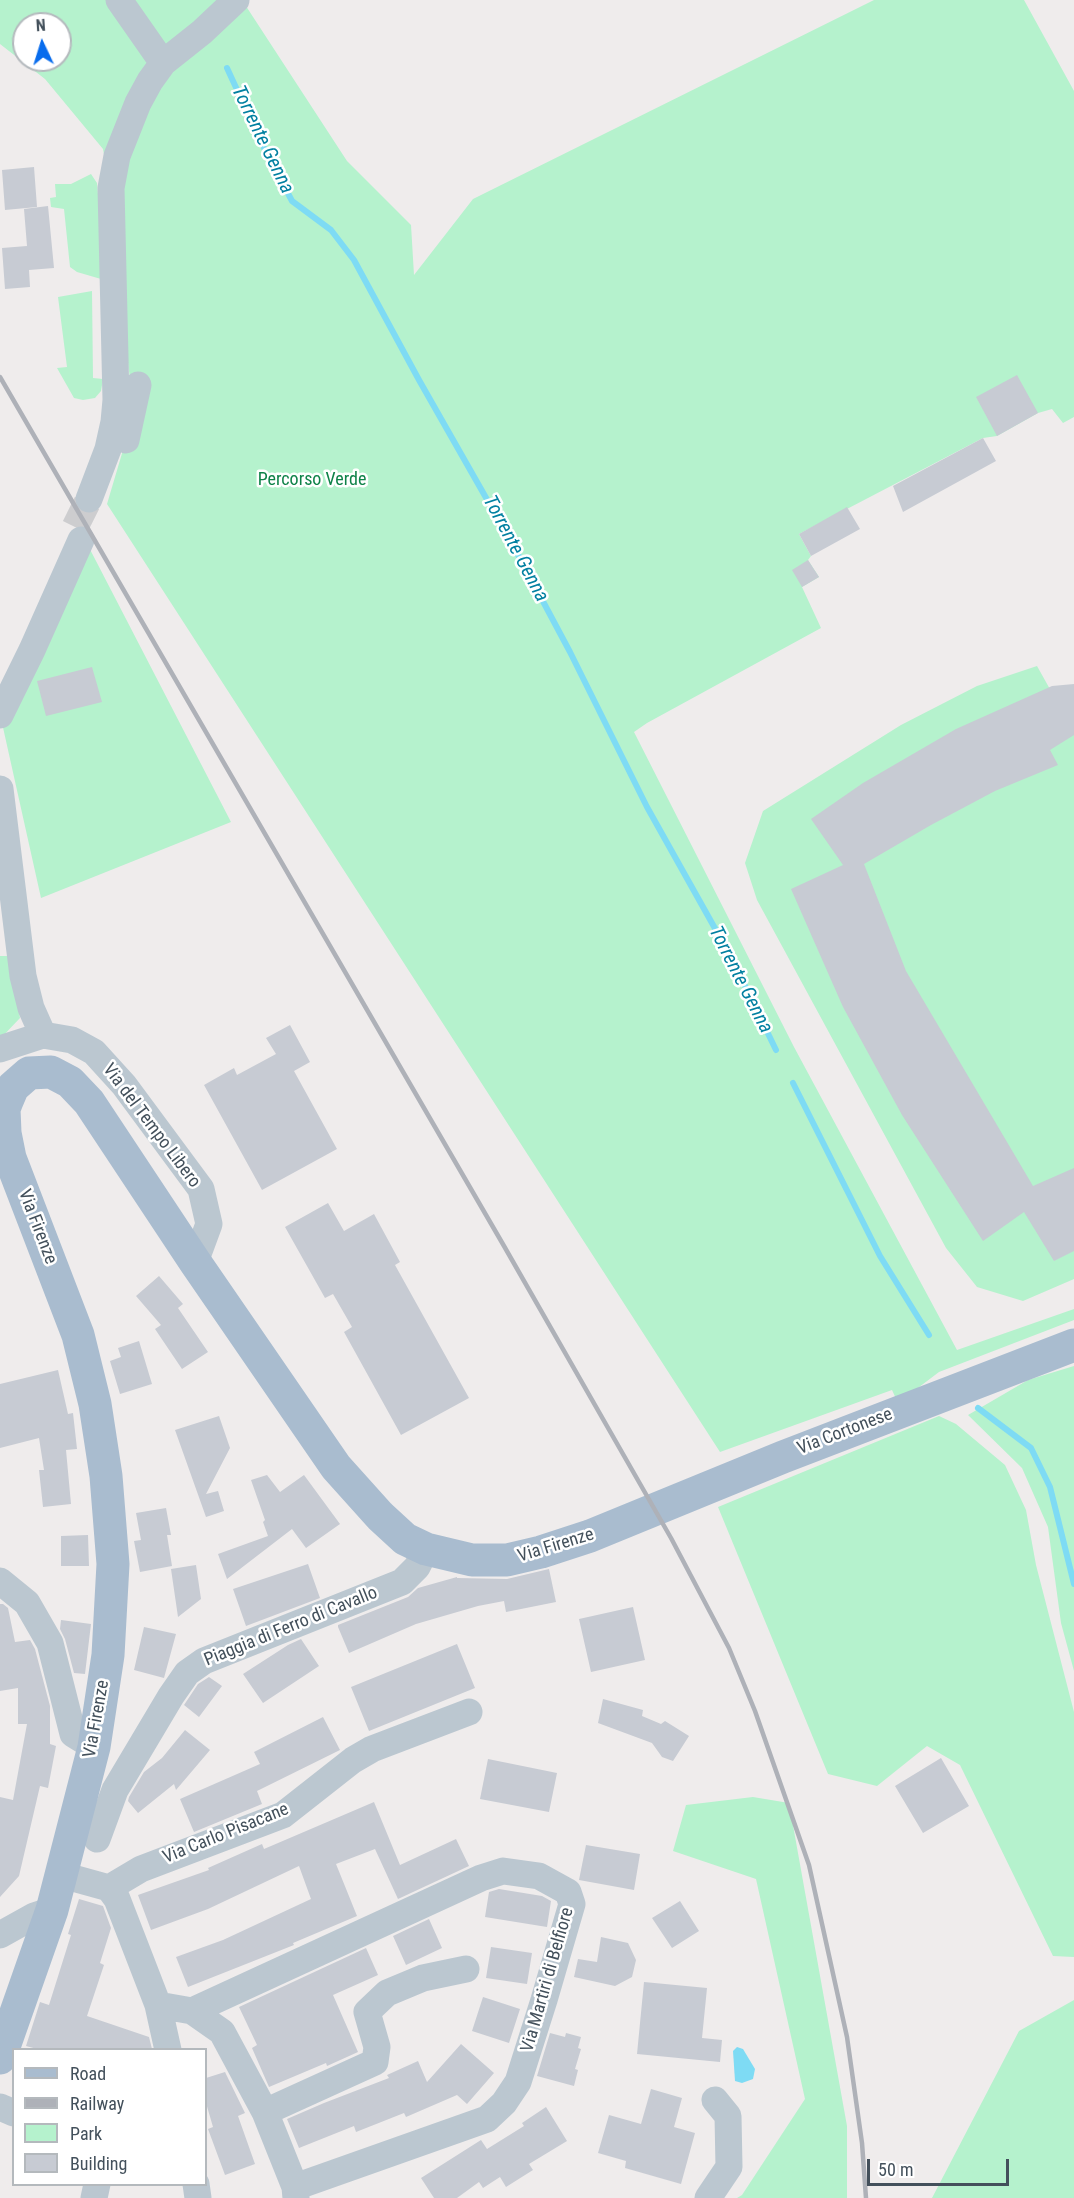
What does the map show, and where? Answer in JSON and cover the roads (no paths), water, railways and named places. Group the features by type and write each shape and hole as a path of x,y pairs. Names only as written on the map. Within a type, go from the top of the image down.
{"main road":[{"name":"Via Firenze","path":"0,2058 52,1910 94,1747 108,1655 113,1564 106,1476 95,1404 78,1335 10,1158 5,1133 4,1108 13,1087 29,1073 51,1072 70,1082 89,1102 195,1262 336,1467 380,1516 405,1539 426,1549 472,1560 507,1560 541,1552 618,1525"},
{"name":"Via Cortonese","path":"618,1525 794,1452 1074,1345"}],"street":[{"path":"119,0 156,72"},
{"path":"0,715 32,650 85,520 108,449 114,422 116,400 111,188 117,156 138,103 156,72 234,3"},
{"path":"0,686 124,448 138,385"},
{"path":"0,789 23,976 31,1008 43,1035"},
{"name":"Via del Tempo Libero","path":"0,1049 43,1035 72,1040 94,1052 124,1085 201,1189 209,1224 195,1262"},
{"name":"Piaggia di Ferro di Cavallo","path":"97,1839 115,1791 187,1673 204,1661 402,1582 417,1567 426,1549"},
{"path":"0,1581 27,1603 50,1643 73,1734 94,1747"},
{"name":"Via Carlo Pisacane","path":"109,1888 141,1869 283,1815 353,1760 372,1749 469,1712"},
{"name":"Via Martiri di Belfiore","path":"192,2011 480,1878 502,1871 539,1876 568,1892 572,1904 544,2000 518,2082 504,2103 487,2119 296,2192"},
{"path":"62,1875 109,1888 117,1899 158,2005 168,2048"},
{"path":"0,1935 34,1916 52,1910"},
{"path":"265,2112 375,2062 376,2047 367,2012 387,1994 423,1978 466,1969"},
{"path":"158,2005 192,2011 222,2032 265,2112 296,2192"},
{"path":"708,2198 729,2167 728,2116 715,2100"}],"water":[{"path":"737,2047 743,2049 755,2069 753,2079 742,2083 735,2081 733,2051"}],"waterway":[{"name":"Torrente Genna","path":"227,68 262,144 292,201 331,230 354,260 514,547 570,652 647,807 731,957 776,1050"},
{"name":"Torrente Genna","path":"793,1083 880,1256 929,1335"},
{"name":"Torrente Genna","path":"978,1408 1031,1448 1050,1487 1074,1584"}],"tunnel":[{"path":"75,527 89,499"}],"railway":[{"path":"0,377 504,1246 671,1538 729,1648 755,1711 809,1865 847,2037 862,2143 866,2198"}],"park label":[{"name":"Percorso Verde","path":"312,480"}]}
